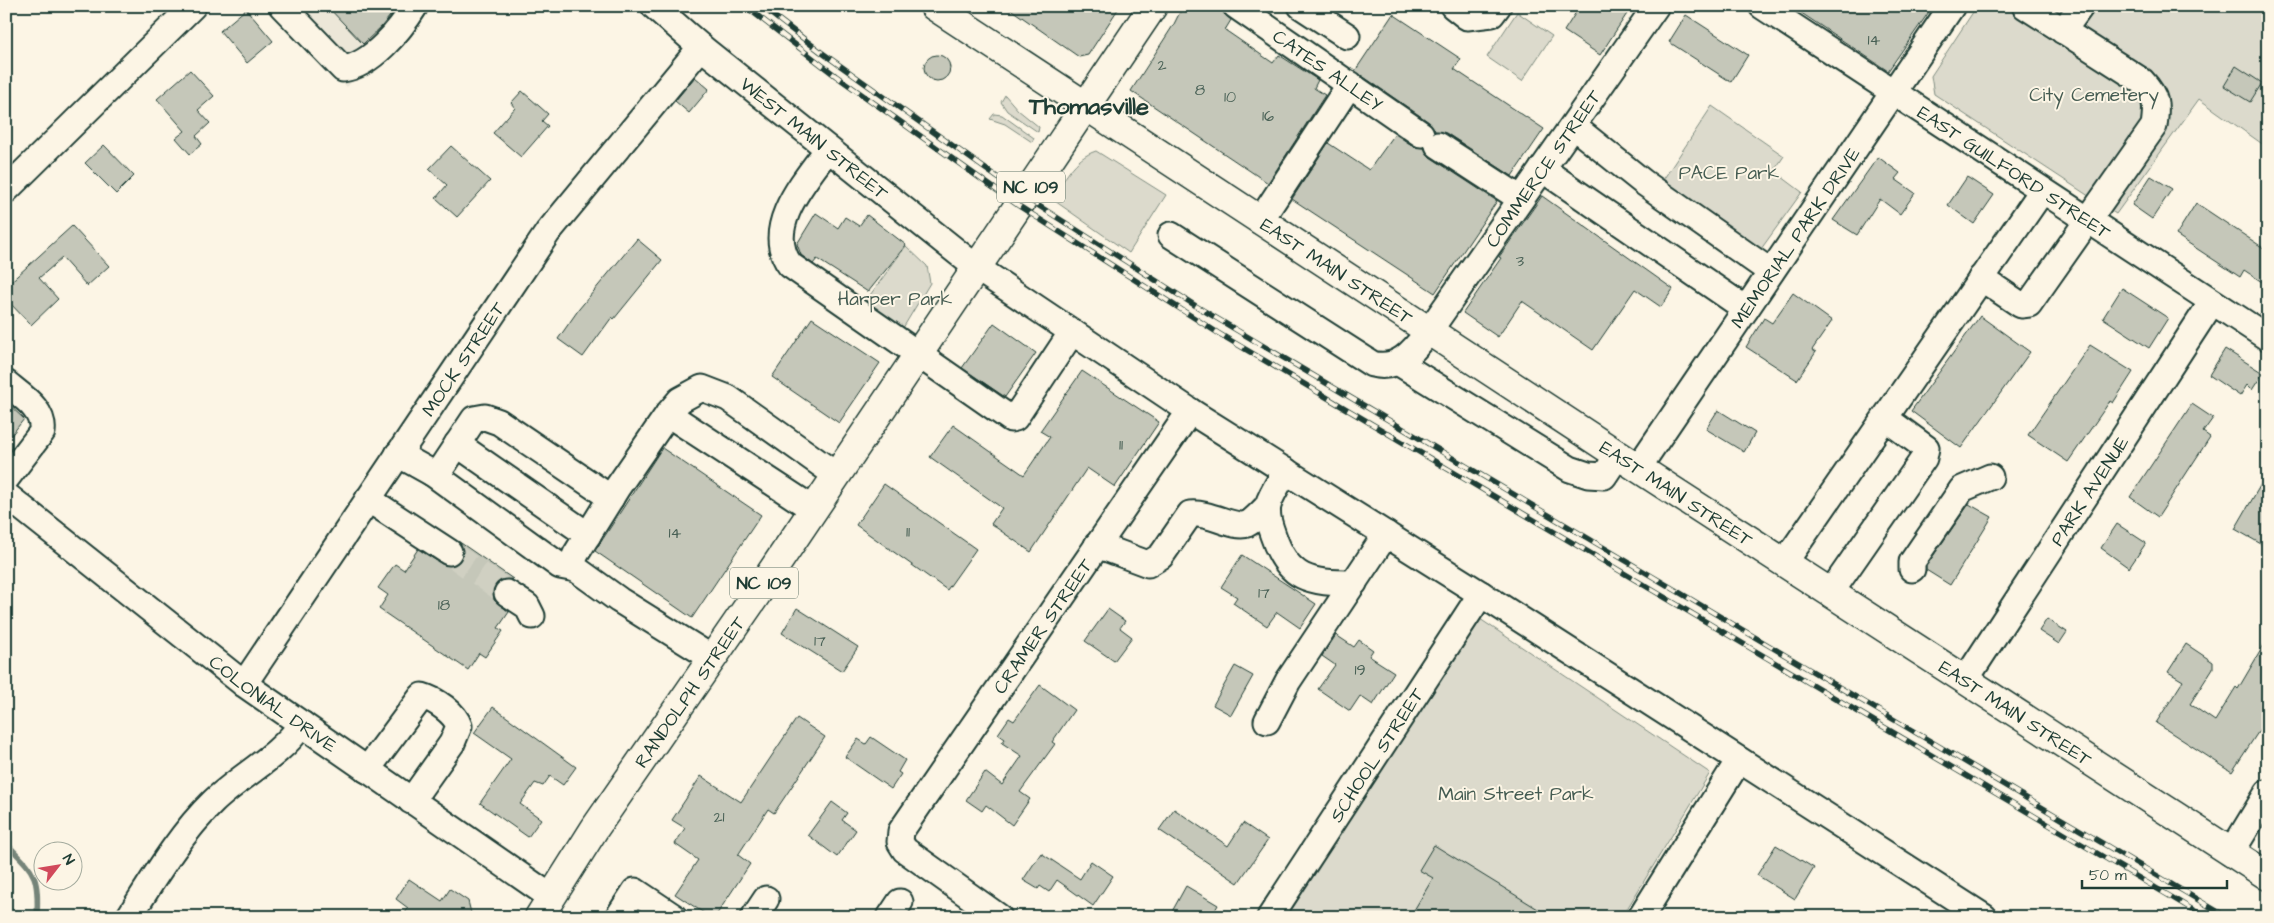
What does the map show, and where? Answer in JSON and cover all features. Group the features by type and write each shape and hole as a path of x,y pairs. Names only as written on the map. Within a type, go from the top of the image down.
{"main road":[{"path":"934,6 1085,107"},
{"name":"NC 109","path":"977,268 1153,6"},
{"name":"EAST MAIN STREET","path":"1085,107 1628,462 2268,876"},
{"name":"RANDOLPH STREET","path":"545,907 595,828 977,268"}],"street":[{"path":"9,182 193,6"},
{"path":"282,6 343,69 350,68 373,54 391,37 415,6"},
{"name":"WEST MAIN STREET","path":"654,6 701,47 977,268"},
{"name":"CATES ALLEY","path":"1236,6 1429,139 1521,199"},
{"path":"1301,6 1347,36"},
{"path":"1452,6 1467,17 1492,14 1498,6"},
{"name":"COMMERCE STREET","path":"1398,363 1414,350 1429,331 1656,6"},
{"name":"EAST GUILFORD STREET","path":"1762,6 2268,338"},
{"name":"MEMORIAL PARK DRIVE","path":"1398,363 1570,469 1588,475 1604,476 1628,462 1746,309 1952,6"},
{"path":"1981,278 2021,306 2029,304 2154,126 2156,108 2152,92 2142,81 2025,6"},
{"path":"2063,31 2081,6"},
{"name":"MOCK STREET","path":"244,684 548,232 701,47"},
{"path":"1260,221 1350,84"},
{"path":"1573,126 1642,182 1771,272"},
{"path":"828,149 791,201 786,212 783,235 786,259 790,265 1011,419 1015,418 1072,332"},
{"path":"1542,169 1746,309"},
{"path":"1785,562 2042,191"},
{"path":"1171,235 1372,364 1383,367 1398,363"},
{"path":"977,268 1190,411 1482,594 1740,760 1975,915"},
{"name":"PARK AVENUE","path":"1966,679 2212,302"},
{"path":"6,383 34,407 44,423 42,432 6,478"},
{"path":"576,569 574,561 588,535 668,414 680,400 702,388 728,398 836,475"},
{"name":"CRAMER STREET","path":"999,917 911,854 900,842 900,831 905,821 1190,411"},
{"path":"668,414 813,509"},
{"path":"432,473 442,469 474,419 485,417 498,422 611,498"},
{"path":"1831,592 1924,458 1926,448 1885,418"},
{"path":"458,444 588,535"},
{"path":"398,454 432,473 560,566 576,569 619,600 712,658"},
{"path":"1097,545 1148,564 1161,556 1190,514 1199,513 1216,517 1236,525 1248,524 1268,506 1286,471"},
{"path":"1912,569 1912,562 1962,489 1990,477"},
{"name":"COLONIAL DRIVE","path":"6,495 244,684 411,801 545,907"},
{"path":"368,499 449,552"},
{"path":"1268,506 1270,524 1277,547 1288,567 1304,578 1328,583 1354,583"},
{"path":"1267,721 1288,681 1386,534"},
{"path":"507,593 527,606 532,616"},
{"name":"SCHOOL STREET","path":"1270,917 1482,594"},
{"path":"367,770 422,696 429,698 457,717 460,726 452,743 411,801"},
{"path":"129,917 196,821 227,789 290,741 302,724"},
{"path":"1642,916 1740,760"},
{"path":"2231,853 2268,792"},
{"path":"618,917 635,891 674,917"}],"shaded area":[{"path":"269,6 422,6 347,87"}],"green space":[{"name":"City Cemetery","path":"1977,6 2268,6 2268,148 2199,99 2116,214 1934,94 1931,76"},
{"path":"1517,12 1552,36 1522,81 1487,57"},
{"path":"1005,95 1018,110 1039,127 1038,132 1007,111 1001,102"},
{"name":"PACE Park","path":"1712,106 1784,156 1774,171 1802,192 1761,249 1663,180"},
{"path":"994,114 1002,115 1034,138 1032,142 1005,124 990,119"},
{"path":"1096,151 1166,195 1129,253 1052,199 1065,177 1076,164 1088,154"},
{"name":"Harper Park","path":"906,246 927,266 930,283 900,333 862,306"},
{"name":"Main Street Park","path":"1480,619 1710,773 1622,917 1285,917"}],"building":[{"path":"327,6 398,6 382,26 363,44"},
{"path":"1006,6 1120,6 1088,55 1079,57"},
{"path":"1183,6 1222,6 1223,13 1231,20 1225,30 1273,63 1279,55 1318,80 1314,88 1325,95 1268,183 1131,91 1174,24"},
{"path":"1580,6 1632,6 1600,55 1564,31"},
{"path":"1791,6 1933,6 1888,71"},
{"path":"246,9 273,41 247,63 220,31"},
{"path":"1393,14 1461,59 1454,69 1544,129 1512,176 1446,133 1435,131 1429,122 1355,71"},
{"path":"1686,15 1748,55 1731,82 1669,42"},
{"path":"937,55 946,59 950,68 946,77 937,81 928,77 924,68 928,59"},
{"path":"2236,66 2262,83 2250,102 2224,86"},
{"path":"190,70 214,96 198,110 210,123 196,136 202,144 190,154 176,138 185,131 157,99"},
{"path":"695,77 709,89 689,113 675,101"},
{"path":"522,91 548,114 542,121 548,126 521,157 493,133 515,108 511,103"},
{"path":"1395,134 1413,146 1424,148 1430,157 1497,201 1435,293 1292,199 1328,143 1369,170"},
{"path":"104,145 134,176 116,194 85,163"},
{"path":"451,146 490,181 457,217 436,198 447,185 429,169"},
{"path":"1878,157 1900,173 1895,179 1915,193 1900,214 1880,199 1857,235 1833,220"},
{"path":"2151,176 2172,189 2152,219 2132,205"},
{"path":"1967,177 1994,195 1974,224 1948,205"},
{"path":"1542,196 1673,289 1661,307 1635,289 1593,350 1522,301 1498,337 1463,313 1501,258 1499,257"},
{"path":"2196,203 2268,251 2268,286 2244,270 2240,277 2176,235"},
{"path":"816,213 838,228 845,217 859,226 867,215 906,245 868,292 817,259 813,264 801,255 797,244"},
{"path":"72,226 109,266 87,286 62,258 39,278 58,299 31,325 6,299 6,286"},
{"path":"637,239 662,260 614,319 612,317 583,357 558,339 579,309"},
{"path":"2122,288 2168,318 2149,348 2103,318"},
{"path":"1793,293 1832,321 1812,350 1816,352 1797,380 1746,347 1764,318 1772,323"},
{"path":"1980,316 2030,352 1961,448 1911,411"},
{"path":"812,318 880,363 839,423 772,377"},
{"path":"994,323 1036,353 1005,397 962,368"},
{"path":"2090,345 2133,372 2113,403 2110,401 2068,462 2028,435"},
{"path":"2225,349 2263,373 2252,390 2247,385 2240,396 2209,375"},
{"path":"1082,371 1159,422 1115,487 1087,468 1031,552 991,524 1002,508 930,457 953,425 1024,475 1050,437 1040,431"},
{"path":"6,402 24,419 6,442"},
{"path":"2192,404 2213,418 2203,432 2210,437 2158,517 2130,497"},
{"path":"1718,410 1755,433 1744,452 1706,429"},
{"path":"662,448 761,515 692,618 595,551"},
{"path":"2268,472 2268,548 2235,529"},
{"path":"884,484 976,549 947,590 856,525"},
{"path":"1969,504 1992,517 1950,585 1926,570 1926,566"},
{"path":"2117,524 2146,543 2129,568 2101,548"},
{"path":"458,541 513,579 500,580 493,592 494,600 509,612 498,628 503,631 485,657 479,653 468,670 379,609 388,595 378,588 395,564 404,570 418,549 442,564 455,565 461,560 463,553 462,546"},
{"path":"1242,555 1316,604 1300,628 1277,612 1267,626 1233,603 1237,597 1221,587"},
{"path":"797,608 858,647 842,671 782,633"},
{"path":"1108,609 1125,621 1120,628 1132,637 1114,661 1085,641"},
{"path":"2047,619 2067,632 2059,644 2039,631"},
{"path":"1336,635 1354,647 1359,640 1373,650 1369,656 1394,672 1373,705 1360,696 1350,711 1318,689 1335,665 1322,656"},
{"path":"2268,638 2268,717 2232,772 2156,723 2183,681 2168,672 2186,644 2213,662 2213,668 2190,704 2215,721 2236,687 2238,689"},
{"path":"1235,666 1253,676 1231,715 1213,705"},
{"path":"1040,685 1074,710 1052,742 1055,744 1020,792 1030,799 1012,825 986,805 982,811 966,800 985,772 1002,785 1022,756 1002,743 1005,739 998,734 1009,718 1014,721"},
{"path":"493,707 576,767 563,785 550,776 543,786 535,783 520,804 541,819 528,837 480,803 511,759 474,733"},
{"path":"797,718 825,737 774,813 768,809 738,855 750,864 715,917 710,917 675,894 698,860 675,844 685,828 672,820 701,776 741,802"},
{"path":"871,737 905,760 898,772 901,774 891,789 845,757 858,739 866,744"},
{"path":"832,802 847,813 842,820 856,830 837,857 808,835"},
{"path":"1174,809 1228,846 1243,823 1268,840 1238,883 1159,830"},
{"path":"1434,845 1551,917 1410,917 1433,878 1419,870"},
{"path":"1776,845 1814,868 1795,899 1757,875"},
{"path":"1041,853 1080,879 1091,861 1113,876 1093,906 1057,880 1049,892 1040,886 1038,889 1023,880"},
{"path":"409,879 442,901 450,889 468,901 472,917 403,917 408,908 396,899"},
{"path":"1186,886 1218,905 1211,917 1169,917"}],"waterway":[{"path":"6,843 33,875 37,892 37,917"}],"tunnel":[{"path":"449,552 507,593"}],"railway":[{"path":"745,6 836,76 1019,206 1218,333 2205,917"},
{"path":"761,6 821,52 1025,197 1196,306 2227,917"}],"district":[{"name":"Thomasville","path":"1089,106"}]}
